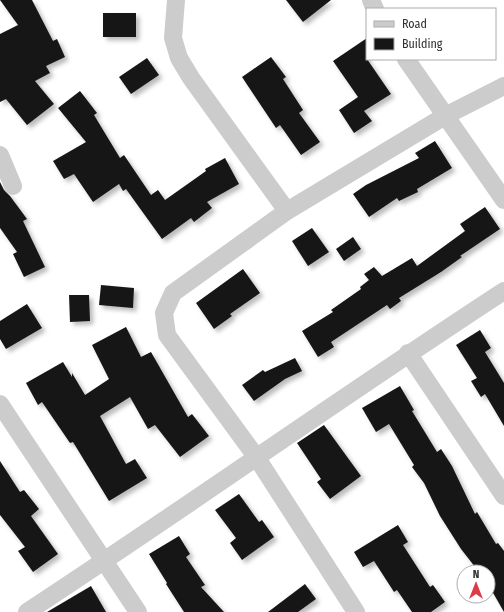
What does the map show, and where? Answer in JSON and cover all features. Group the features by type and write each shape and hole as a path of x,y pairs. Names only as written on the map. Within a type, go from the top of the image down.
{"street":[{"path":"176,0 173,38 179,58 191,78 287,211"},
{"path":"407,60 504,200"},
{"path":"356,612 256,458 167,335 164,312 173,293 287,211 445,116 504,86"},
{"path":"0,155 13,186"},
{"path":"27,612 256,458 408,353 504,291"},
{"path":"408,353 504,496"},
{"path":"0,404 138,612"}],"building":[{"path":"0,0 32,0 53,41 57,39 65,57 46,66 50,73 35,81 54,104 27,125 6,99 0,102 0,34 18,25"},
{"path":"286,0 331,0 303,22"},
{"path":"103,13 136,13 136,37 103,37"},
{"path":"366,39 366,60 368,60 391,94 364,111 372,121 354,133 339,110 358,97 333,61"},
{"path":"271,57 286,77 283,79 303,110 299,113 320,142 301,155 280,125 276,128 242,77"},
{"path":"147,58 159,75 131,94 119,77"},
{"path":"80,91 97,113 94,115 120,158 124,155 151,195 158,190 165,200 206,171 205,169 225,158 239,184 207,202 212,208 194,222 191,218 162,239 126,189 123,191 119,184 93,202 74,174 64,179 53,161 86,142 58,108"},
{"path":"435,141 452,168 417,189 418,192 399,201 397,198 369,217 353,194 366,185 419,158 415,153"},
{"path":"0,182 4,190 27,219 23,221 45,267 24,277 13,254 17,252 0,228"},
{"path":"485,207 500,229 460,256 462,257 441,272 399,298 401,301 390,309 387,305 331,342 334,347 318,357 302,331 333,312 331,310 361,289 360,287 369,280 364,274 374,267 382,276 412,258 417,266 465,231 460,224"},
{"path":"312,228 329,252 308,266 292,241"},
{"path":"353,237 361,249 344,261 336,249"},
{"path":"243,269 260,293 230,314 232,316 214,329 196,303"},
{"path":"101,285 134,288 133,308 99,305"},
{"path":"69,295 89,295 90,321 70,322"},
{"path":"27,304 42,328 6,349 0,339 0,321"},
{"path":"126,327 141,357 151,352 188,417 192,414 209,436 180,457 155,425 148,429 130,397 100,416 126,464 135,459 147,478 109,501 73,442 70,443 42,402 38,405 26,383 63,362 72,377 72,373 85,395 109,379 92,345"},
{"path":"480,330 491,348 485,352 504,383 504,426 485,394 481,397 471,381 477,378 456,345"},
{"path":"295,358 302,371 285,379 254,401 242,385 263,370 265,372"},
{"path":"400,386 414,410 412,411 437,452 441,449 452,466 475,514 477,512 496,544 498,543 504,551 504,612 496,598 496,564 473,564 461,549 440,516 424,483 412,467 414,465 389,424 376,432 362,408"},
{"path":"324,425 361,476 330,499 317,482 321,479 297,443"},
{"path":"0,461 20,492 24,490 39,509 31,516 58,554 33,572 18,551 25,547 0,515"},
{"path":"239,494 259,522 262,520 274,537 242,560 230,543 236,538 215,510"},
{"path":"398,525 408,542 403,545 430,587 433,585 445,602 431,612 412,612 397,590 394,592 374,561 363,567 354,552"},
{"path":"179,536 190,554 186,557 205,585 201,587 224,612 184,612 166,584 167,583 149,554"},
{"path":"305,584 316,599 298,612 268,612"},
{"path":"91,586 106,612 47,612"}]}
